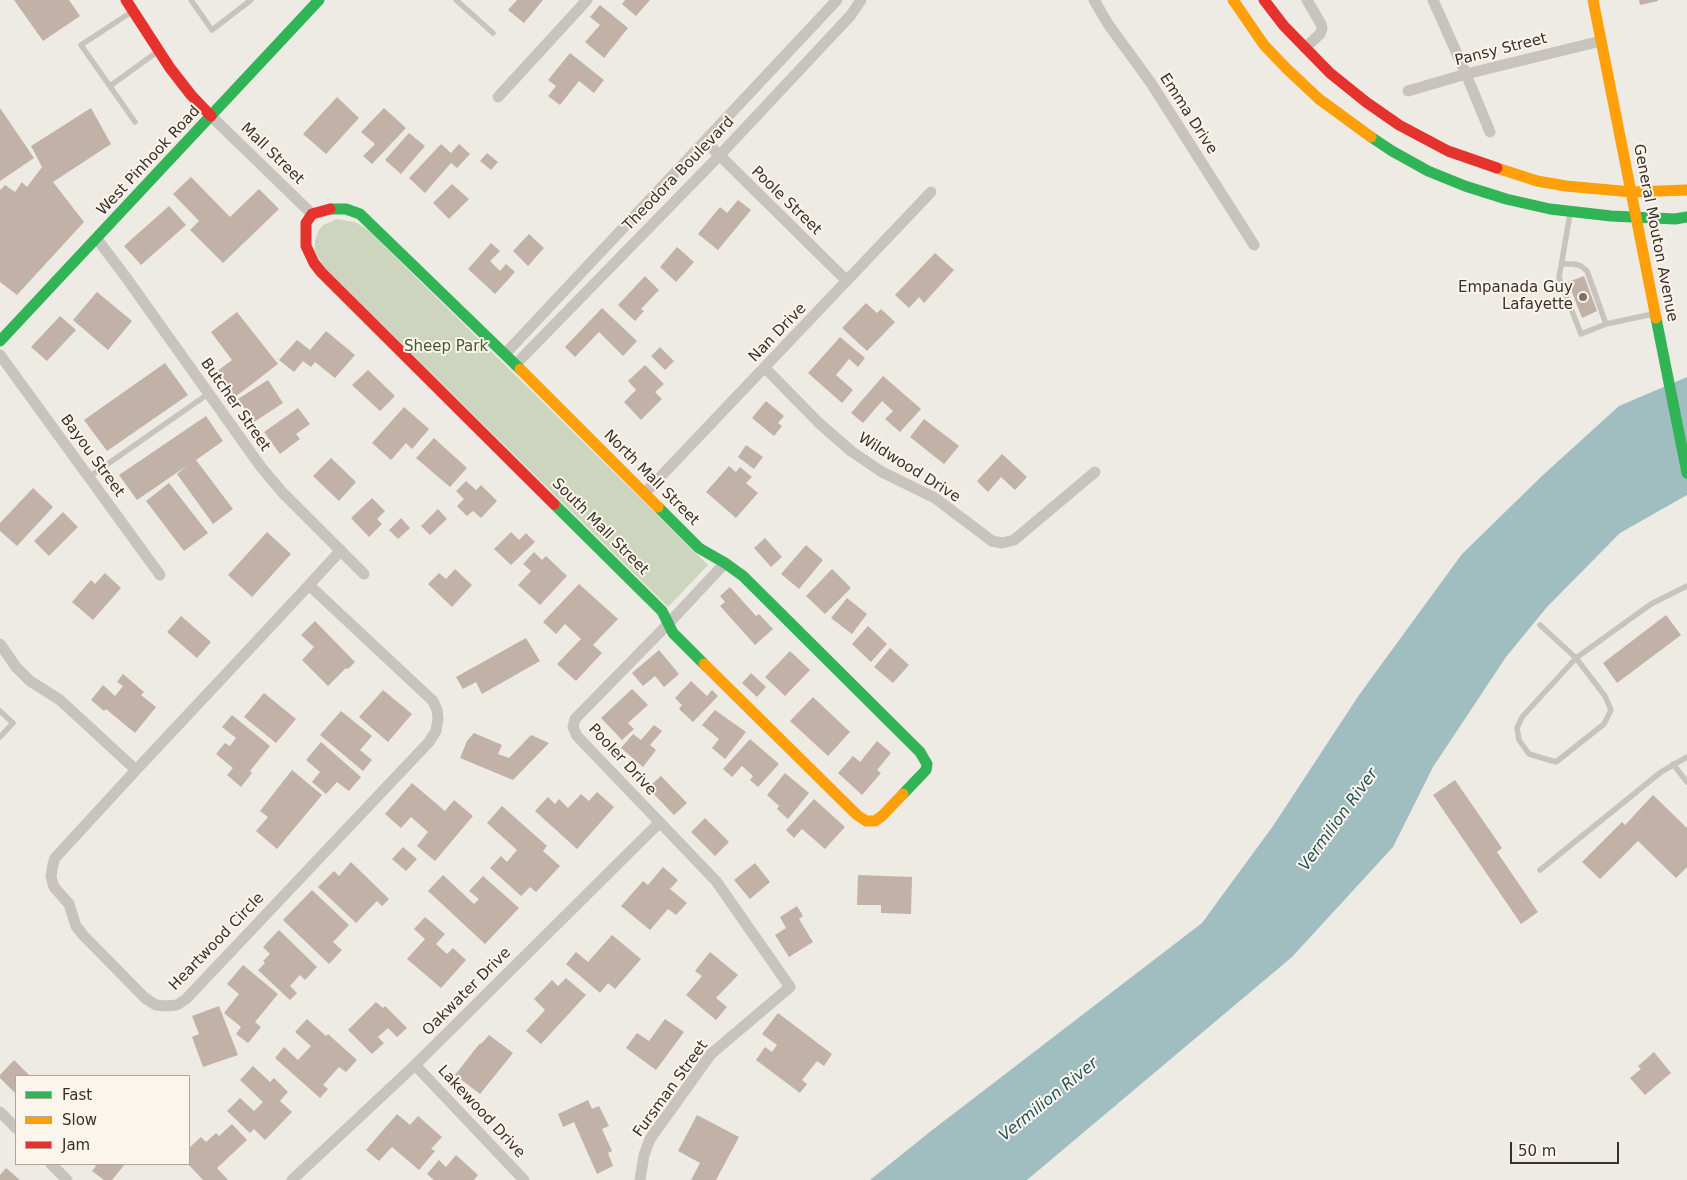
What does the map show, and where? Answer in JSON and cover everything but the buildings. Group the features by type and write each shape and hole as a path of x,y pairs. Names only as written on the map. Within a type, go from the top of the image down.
{"street":[{"path":"126,0 158,51 191,95 211,116"},
{"name":"West Pinhook Road","path":"0,341 319,0"},
{"path":"498,97 587,0"},
{"name":"Theodora Boulevard","path":"505,354 837,0"},
{"name":"Theodora Boulevard","path":"515,365 719,156 851,15 861,0"},
{"name":"Emma Drive","path":"1094,0 1108,24 1151,83 1254,245"},
{"path":"1233,0 1264,45 1330,73 1399,125 1448,150 1477,162 1537,181 1574,187 1632,192 1687,190"},
{"path":"1264,0 1319,99 1392,151 1428,170 1465,186 1506,199 1570,212 1636,217 1687,217"},
{"path":"1295,58 1320,34 1322,29 1307,0"},
{"path":"1433,0 1490,132"},
{"name":"General Mouton Avenue","path":"1593,0 1687,472"},
{"name":"Pansy Street","path":"1408,92 1466,74 1601,41"},
{"name":"Mall Street","path":"211,116 312,214"},
{"name":"Poole Street","path":"704,142 847,281"},
{"name":"Nan Drive","path":"645,493 931,192"},
{"name":"North Mall Street","path":"312,214 330,209 346,209 360,214 505,354 699,548 743,576 920,752 927,764 926,770 901,797"},
{"name":"South Mall Street","path":"312,214 306,223 304,238 310,256 321,272 662,611 673,633 863,819 866,821 876,821 901,797"},
{"name":"Butcher Street","path":"97,239 261,468 282,492 364,574"},
{"name":"Bayou Street","path":"0,355 160,575"},
{"name":"Wildwood Drive","path":"765,368 819,424 851,451 882,472 935,498 992,540 1002,543 1014,540 1095,472"},
{"name":"Heartwood Circle","path":"309,585 428,694 437,710 436,731 429,742 186,999 177,1004 156,1005 145,998 83,936 76,926 69,904 57,892 51,877 52,864 136,770 341,550"},
{"name":"Pooler Drive","path":"725,563 575,719 573,727 577,736 716,881 790,987"},
{"path":"0,644 16,667 30,681 60,700 136,770"},
{"name":"Oakwater Drive","path":"292,1180 415,1065 660,822"},
{"name":"Fursman Street","path":"640,1180 644,1154 650,1139 711,1054 790,987"},
{"name":"Lakewood Drive","path":"415,1065 524,1180"},
{"path":"0,1112 15,1127"},
{"path":"52,1165 67,1180"}],"lane":[{"path":"191,0 212,30 251,0"},
{"path":"456,0 493,33"},
{"path":"133,10 81,45 135,122"},
{"path":"110,86 158,51"},
{"path":"1570,212 1563,264 1559,278 1581,334 1606,324 1656,314"},
{"path":"1563,264 1581,266 1587,271 1606,324"},
{"path":"89,477 208,394"},
{"path":"1540,625 1576,658 1605,696 1611,710 1604,724 1556,762 1530,754 1519,740 1517,728 1522,717 1576,658 1651,604 1687,586"},
{"path":"0,711 13,723 0,737"},
{"path":"1540,870 1661,772 1687,756"},
{"path":"1673,764 1687,782"}],"green space":[{"name":"Sheep Park","path":"337,219 355,222 368,230 708,565 668,607 324,267 315,251 315,240 323,225"}],"water":[{"name":"Vermilion River","path":"1687,377 1687,495 1620,533 1547,607 1506,657 1433,767 1393,847 1292,957 1027,1180 870,1180 1202,923 1273,826 1359,695 1462,554 1543,475 1619,406"}],"traffic: fast":[{"path":"0,341 319,0"},
{"path":"1371,137 1428,171 1465,186 1506,199 1550,209 1611,216 1675,219 1687,217"},
{"path":"330,209 346,209 360,214 520,369"},
{"path":"1656,318 1687,473"},
{"path":"554,504 662,611 673,633 704,664"},
{"path":"658,507 699,548 743,576 920,752 927,764 926,770 903,794"}],"traffic: slow":[{"path":"1233,0 1264,45 1286,68 1319,99 1371,137"},
{"path":"1593,0 1656,318"},
{"path":"1497,168 1537,181 1566,186 1632,192 1687,190"},
{"path":"520,369 658,507"},
{"path":"704,664 857,815 866,821 875,821 882,816 903,794"}],"traffic: jam":[{"path":"126,0 170,68 191,95 211,116"},
{"path":"1264,0 1284,26 1330,73 1366,102 1399,125 1448,151 1497,168"},
{"path":"330,209 312,214 306,223 306,246 314,263 554,504"}],"place":[{"name":"Empanada Guy Lafayette","path":"1583,297"}]}
